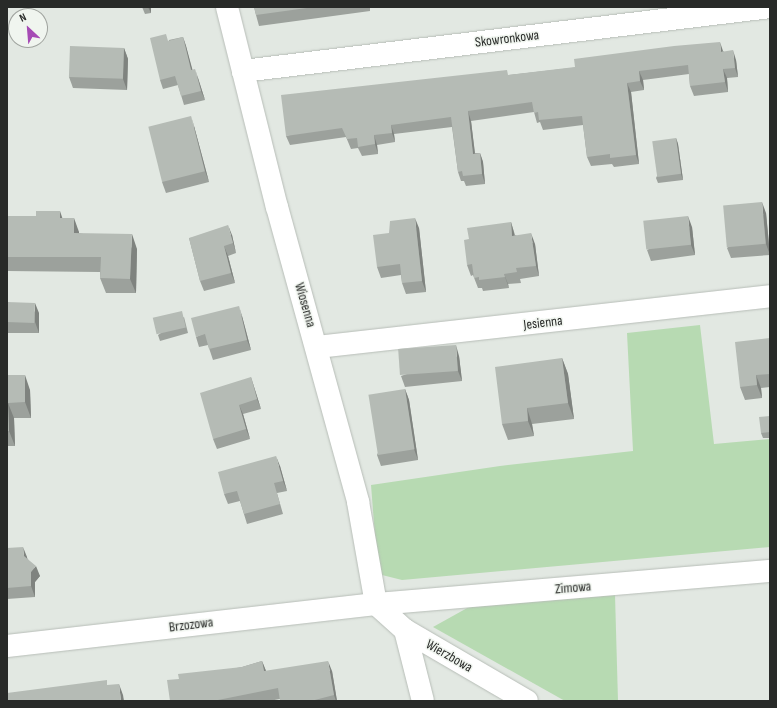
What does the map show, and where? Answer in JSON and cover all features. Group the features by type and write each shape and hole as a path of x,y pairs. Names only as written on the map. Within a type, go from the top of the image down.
{"street":[{"name":"Wiosenna","path":"227,7 358,502 376,604"},
{"name":"Skowronkowa","path":"243,71 770,7"},
{"name":"Jesienna","path":"317,347 770,296"},
{"name":"Zimowa","path":"376,604 770,572"},
{"name":"Wierzbowa","path":"376,604 405,630 527,701"},
{"name":"Brzozowa","path":"7,646 376,604"},
{"path":"405,630 423,701"}],"green space":[{"path":"700,325 714,444 770,439 770,547 402,580 378,574 371,485 500,466 633,451 627,333"},
{"path":"615,595 618,701 565,701 433,627 469,607"}],"building":[{"path":"254,7 314,7 256,15"},
{"path":"166,34 168,41 183,37 191,70 195,69 201,91 181,96 175,76 160,80 150,38"},
{"path":"720,42 721,52 733,50 735,68 723,69 725,82 690,86 688,65 639,71 640,81 627,83 636,155 610,158 610,154 587,157 582,116 539,120 538,112 534,113 532,102 468,111 473,154 480,153 482,174 463,176 462,171 458,172 451,117 391,125 392,133 374,135 375,144 358,147 357,138 347,139 342,128 286,136 281,95 507,70 508,75 575,67 574,59 674,46"},
{"path":"70,46 124,48 123,79 69,77"},
{"path":"191,116 205,171 162,182 148,127"},
{"path":"676,138 681,174 657,177 652,141"},
{"path":"762,202 766,244 727,247 723,205"},
{"path":"36,211 60,211 60,218 74,218 74,233 132,234 130,279 100,278 101,257 7,257 7,216 36,216"},
{"path":"688,216 691,245 646,250 643,221"},
{"path":"415,218 422,281 402,283 400,264 377,267 373,235 389,233 390,221"},
{"path":"511,222 512,236 531,233 536,266 516,268 517,272 504,274 505,277 479,280 479,277 474,278 472,264 467,265 464,240 469,239 467,228"},
{"path":"228,225 233,243 224,246 231,273 200,281 189,238"},
{"path":"7,302 35,303 34,323 7,322"},
{"path":"239,306 247,340 209,349 205,334 196,337 191,318"},
{"path":"182,311 186,328 157,334 153,318"},
{"path":"770,338 770,374 756,375 757,385 740,387 735,342"},
{"path":"456,345 458,371 400,375 398,349"},
{"path":"562,358 568,403 527,408 528,421 502,424 495,367"},
{"path":"7,375 25,375 25,402 8,403 9,431 7,431"},
{"path":"251,377 257,399 239,405 246,429 213,439 200,393"},
{"path":"405,389 415,449 378,455 368,395"},
{"path":"770,416 770,432 761,433 759,417"},
{"path":"276,456 283,481 274,483 280,504 244,514 237,491 224,494 218,472"},
{"path":"23,547 24,556 36,566 31,572 31,586 7,588 7,548"},
{"path":"262,661 264,671 328,661 334,695 311,701 280,701 278,688 218,701 170,701 167,680 179,679 178,674 242,667"},
{"path":"107,680 107,685 119,684 121,701 7,701 7,693"}]}
